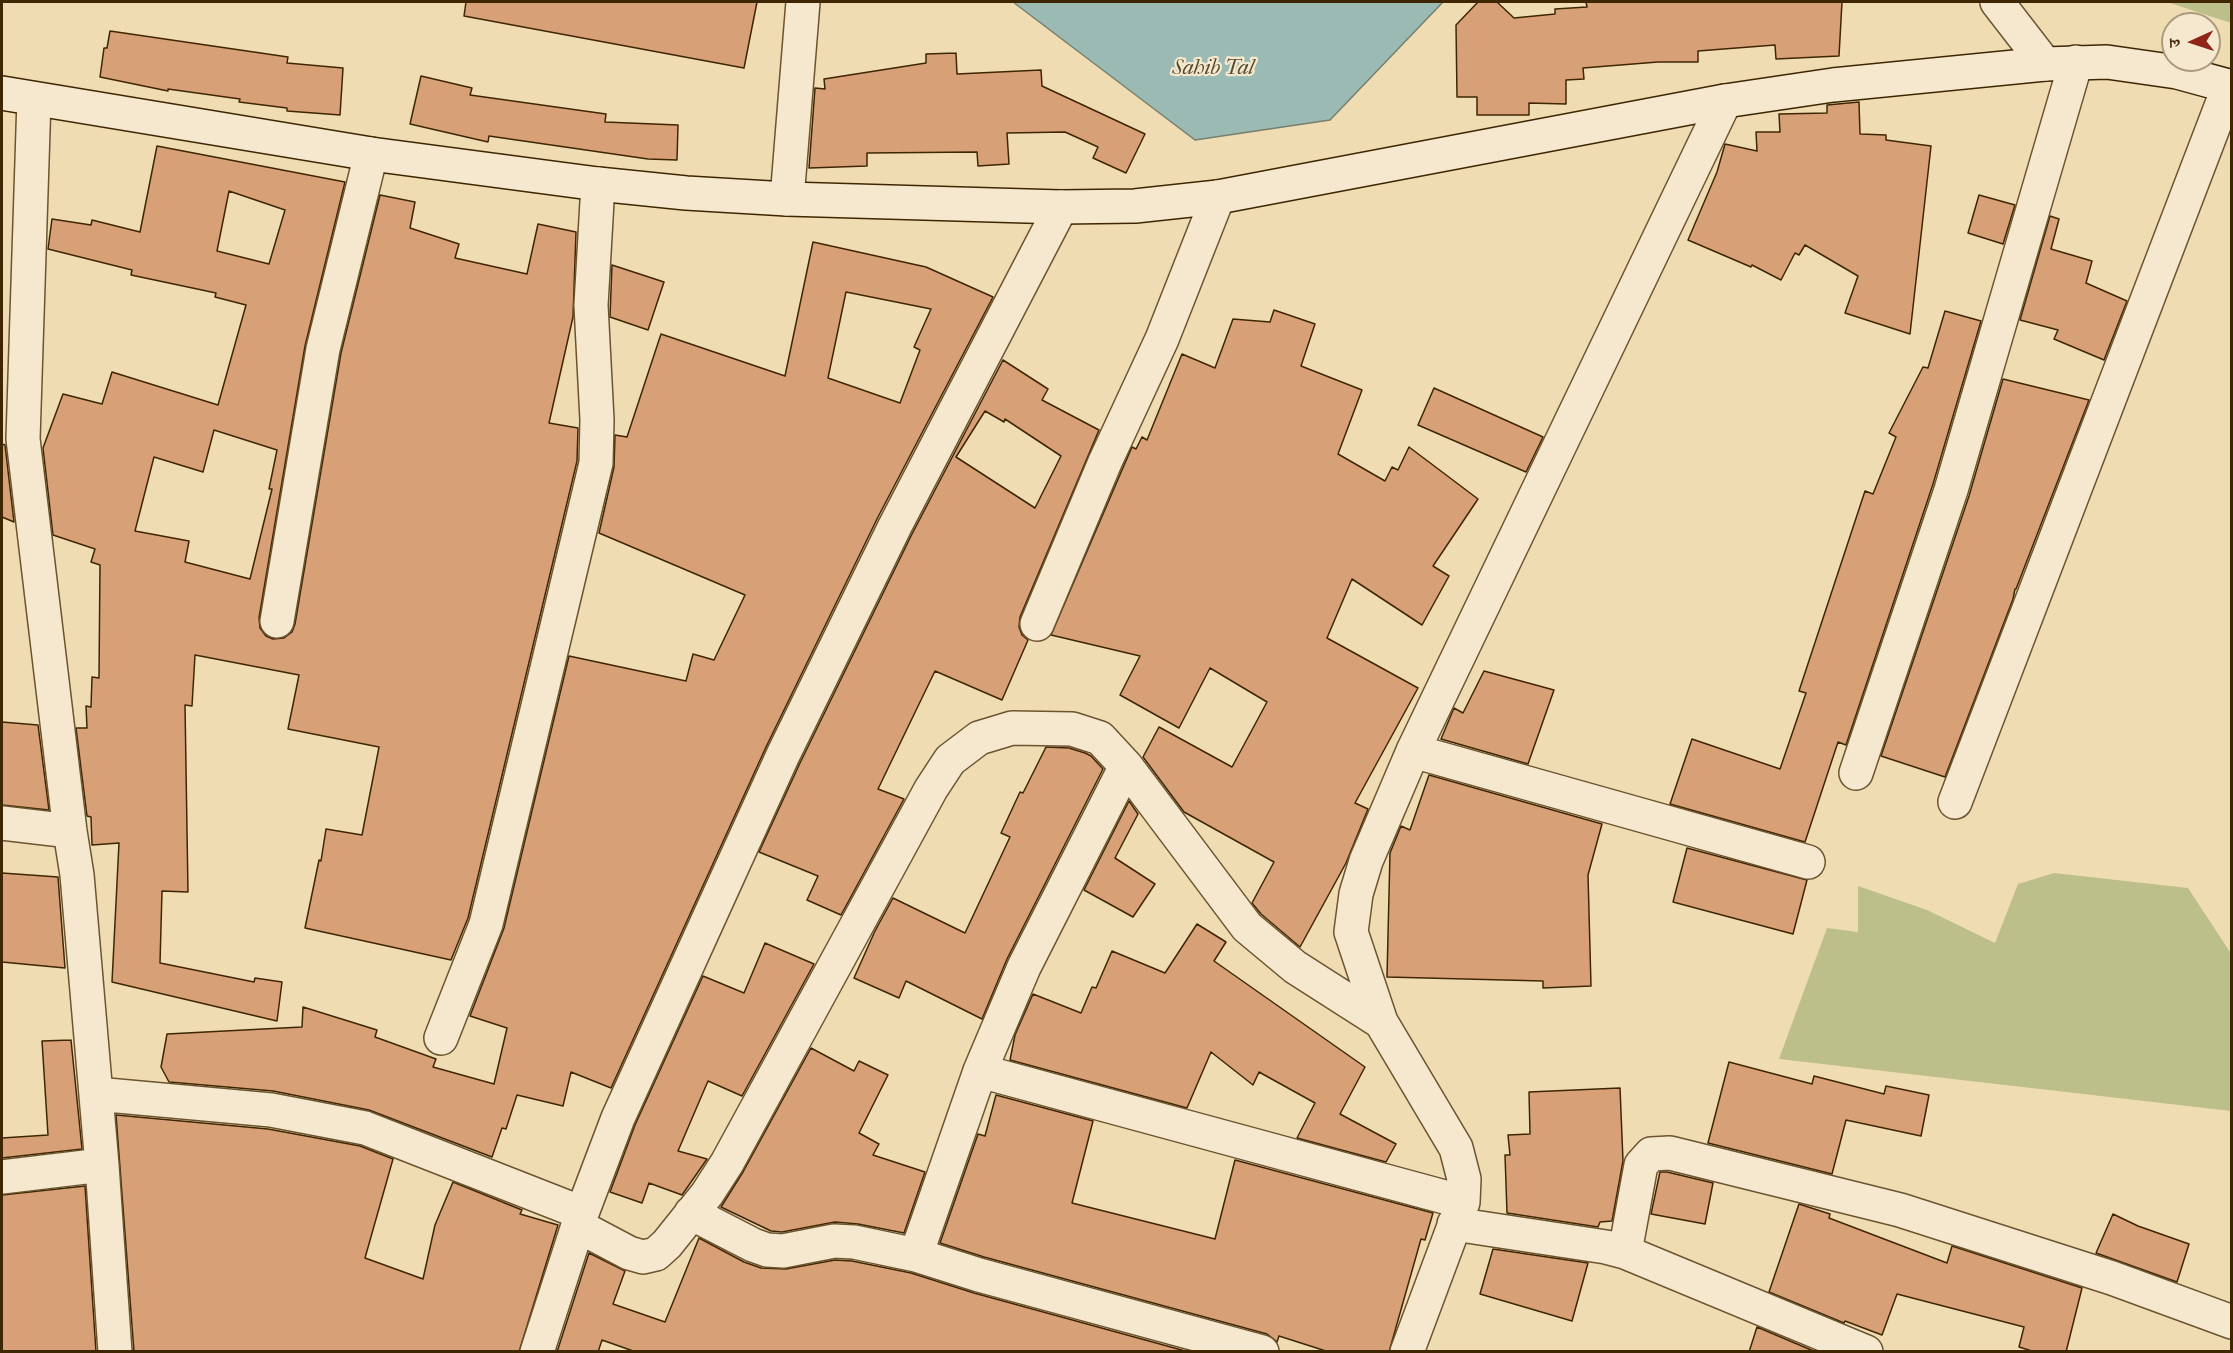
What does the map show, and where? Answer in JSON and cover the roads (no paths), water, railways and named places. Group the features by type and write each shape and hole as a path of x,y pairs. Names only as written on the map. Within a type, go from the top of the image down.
{"street":[{"path":"787,200 803,2"},
{"path":"1997,2 2060,63"},
{"path":"2,93 370,154 598,184 787,200 1061,207 1135,206 1218,197 1725,100 1833,85 2060,63 2107,62 2177,72 2230,87 1955,802"},
{"path":"1856,773 1951,490 2060,63"},
{"path":"34,99 12,437 77,875 102,1164 115,1352"},
{"path":"1407,1352 1458,1213 1464,1179 1456,1148 1381,1022 1351,932 1352,915 1366,861 1413,751 1725,100"},
{"path":"277,621 323,349 370,154"},
{"path":"441,1038 486,924 596,463 597,420 591,305 598,184"},
{"path":"1038,624 1105,462 1162,339 1218,197"},
{"path":"537,1352 580,1220 618,1118 783,755 895,526 1061,207"},
{"path":"96,1094 271,1110 365,1128 580,1220 629,1252 644,1257 656,1254 691,1213 728,1163 931,789 950,760 980,738 1012,728 1072,729 1100,738 1126,766 1247,927 1295,967 1381,1022"},
{"path":"1413,751 1808,862"},
{"path":"916,1255 980,1071 1024,967 1126,766"},
{"path":"2,823 70,831"},
{"path":"980,1071 1458,1213 1625,1252 1866,1352"},
{"path":"1625,1252 1641,1165 1652,1154 1670,1153 1900,1210 2112,1278 2232,1323"},
{"path":"2,1178 102,1164"},
{"path":"691,1213 767,1250 783,1251 834,1241 854,1242 916,1255 979,1275 1262,1352"}],"water":[{"name":"Sahib Tal","path":"1013,2 1443,2 1330,120 1195,140"}]}
